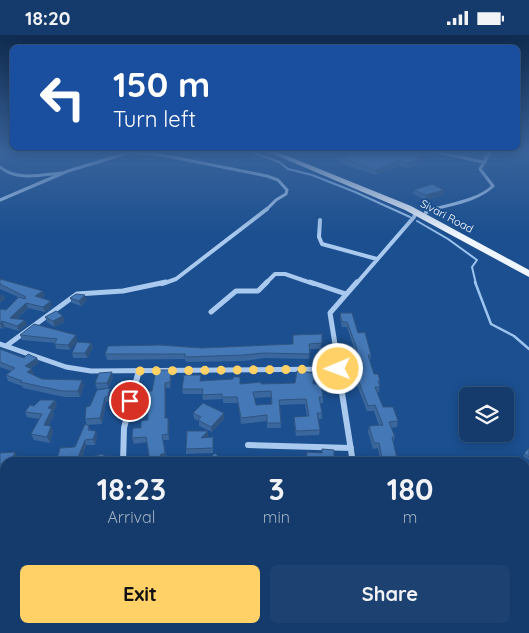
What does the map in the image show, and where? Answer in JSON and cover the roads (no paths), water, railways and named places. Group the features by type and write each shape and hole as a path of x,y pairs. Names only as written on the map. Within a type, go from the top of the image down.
{"main road":[{"name":"Sivari Road","path":"334,179 415,214 426,215 529,266"},
{"name":"Sivari Road","path":"351,179 390,194 529,274"}],"street":[{"path":"0,200 50,179"},
{"path":"3,345 77,294 123,291 161,284 176,279 286,194 287,190 275,179"},
{"path":"426,215 444,205 480,196 490,191 493,186 488,179"},
{"path":"351,457 330,313 415,214"},
{"path":"320,220 319,237 322,244 377,259"},
{"path":"211,312 236,291 258,291 275,275 285,274 346,294"},
{"path":"3,345 66,367 92,371 338,369"},
{"path":"122,457 121,449 126,416 139,371"},
{"path":"248,445 350,448"}],"waterway":[{"path":"322,179 410,217"},
{"path":"417,221 448,239 477,260 472,267 476,284"},
{"path":"475,282 491,324 514,336 529,349"}]}
